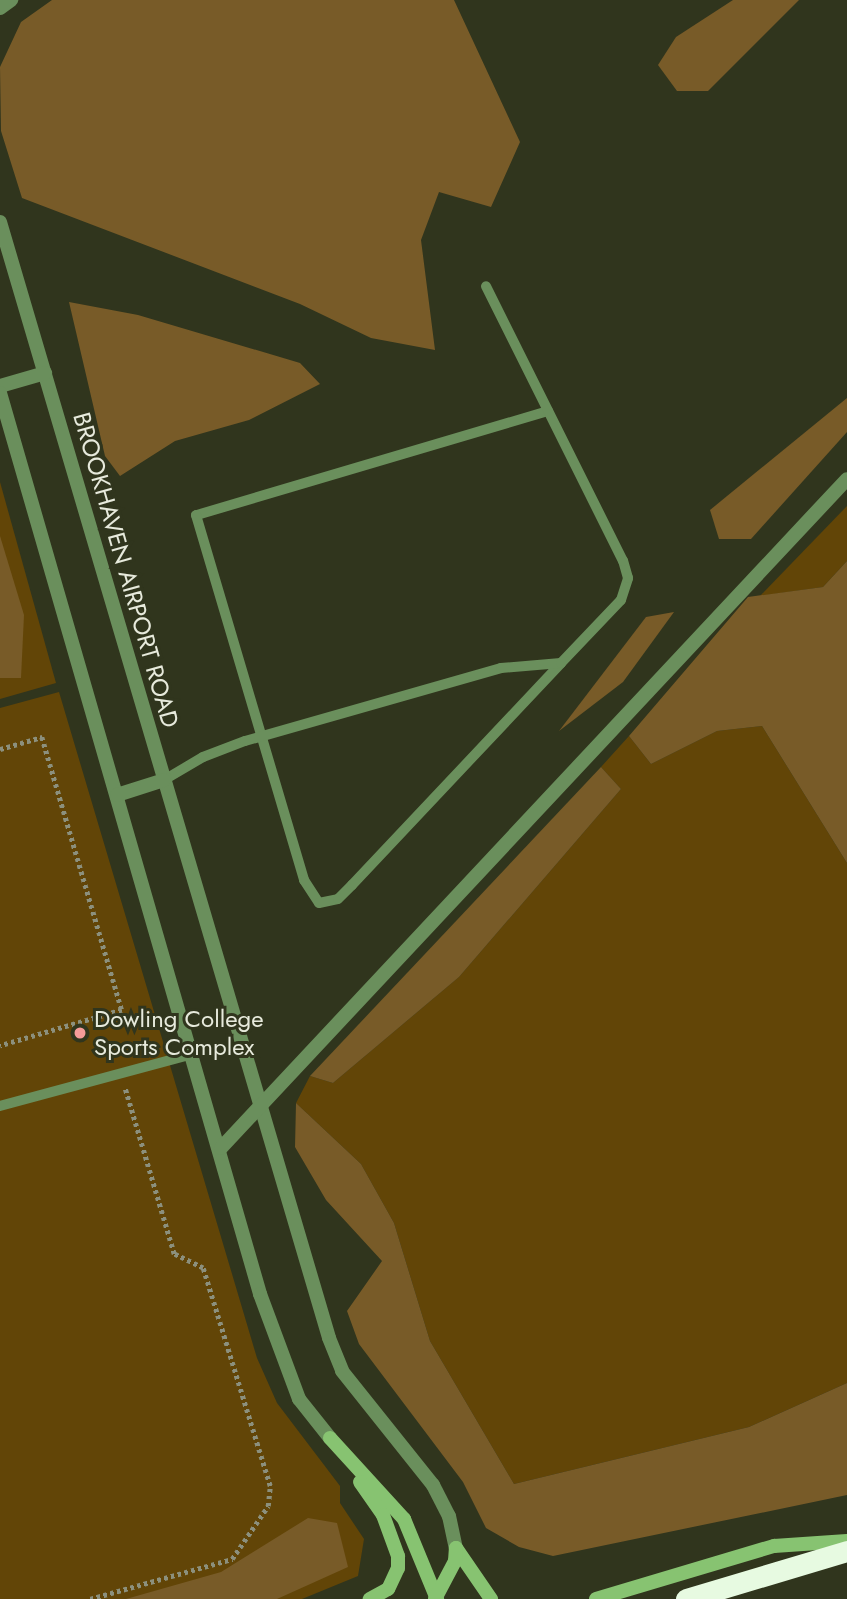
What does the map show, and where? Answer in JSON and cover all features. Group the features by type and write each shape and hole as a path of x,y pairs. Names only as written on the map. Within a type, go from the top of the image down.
{"highway":[{"path":"686,1599 847,1551"}],"street":[{"path":"0,8 11,0"},
{"name":"BROOKHAVEN AIRPORT ROAD","path":"0,222 260,1104 342,1371 433,1485 449,1516 456,1548"},
{"path":"0,386 45,373"},
{"path":"0,393 281,1358 299,1399 404,1519 436,1599"},
{"path":"220,1148 847,479"},
{"path":"117,794 164,780"},
{"path":"330,1437 383,1515 398,1556 394,1579 388,1589 370,1599"},
{"path":"596,1599 774,1546 847,1541"},
{"path":"436,1599 455,1561 456,1548"},
{"path":"456,1548 491,1599"}],"lane":[{"path":"486,286 548,411 628,578 621,600 352,885 328,904 312,897 304,880 196,515 548,411"},
{"path":"164,780 203,757 261,736 501,668 561,663"},
{"path":"0,1107 193,1054"}],"path":[{"path":"0,750 42,737 122,1010 0,1046"},
{"path":"90,1599 232,1559 268,1506 270,1486 203,1268 174,1254 120,1075"}],"shaded area":[{"path":"52,0 454,0 520,142 491,207 439,192 421,240 435,350 371,338 300,304 22,198 1,131 0,67 21,22"},
{"path":"733,0 799,0 708,91 677,91 658,65 676,37"},
{"path":"69,302 138,315 300,363 320,384 249,420 175,441 120,476 105,456"},
{"path":"847,398 847,432 751,539 719,539 710,510"},
{"path":"0,482 56,683 0,699"},
{"path":"847,506 847,561 823,587 760,596"},
{"path":"0,536 24,615 21,678 0,678"},
{"path":"847,561 847,863 762,726 717,731 651,764 629,736 748,597 823,587"},
{"path":"674,612 623,682 559,731 646,617"},
{"name":"Dowling College Sports Complex","path":"59,692 257,1358 277,1403 340,1486 340,1503 364,1539 358,1576 302,1599 0,1599 0,708"},
{"path":"762,726 847,863 847,1383 749,1427 514,1484 430,1341 394,1223 361,1164 296,1103 310,1076 333,1083 459,977 621,789 601,767 629,736 651,764 717,731"},
{"path":"601,767 621,789 459,977 333,1083 310,1076"},
{"path":"296,1103 361,1164 394,1223 430,1341 514,1484 749,1427 847,1383 847,1495 553,1556 519,1547 486,1528 463,1482 359,1344 347,1311 382,1261 326,1200 295,1147"},
{"path":"308,1518 337,1523 348,1567 277,1599 126,1599 221,1572"}],"place":[{"name":"Dowling College Sports Complex","path":"80,1033"}]}
